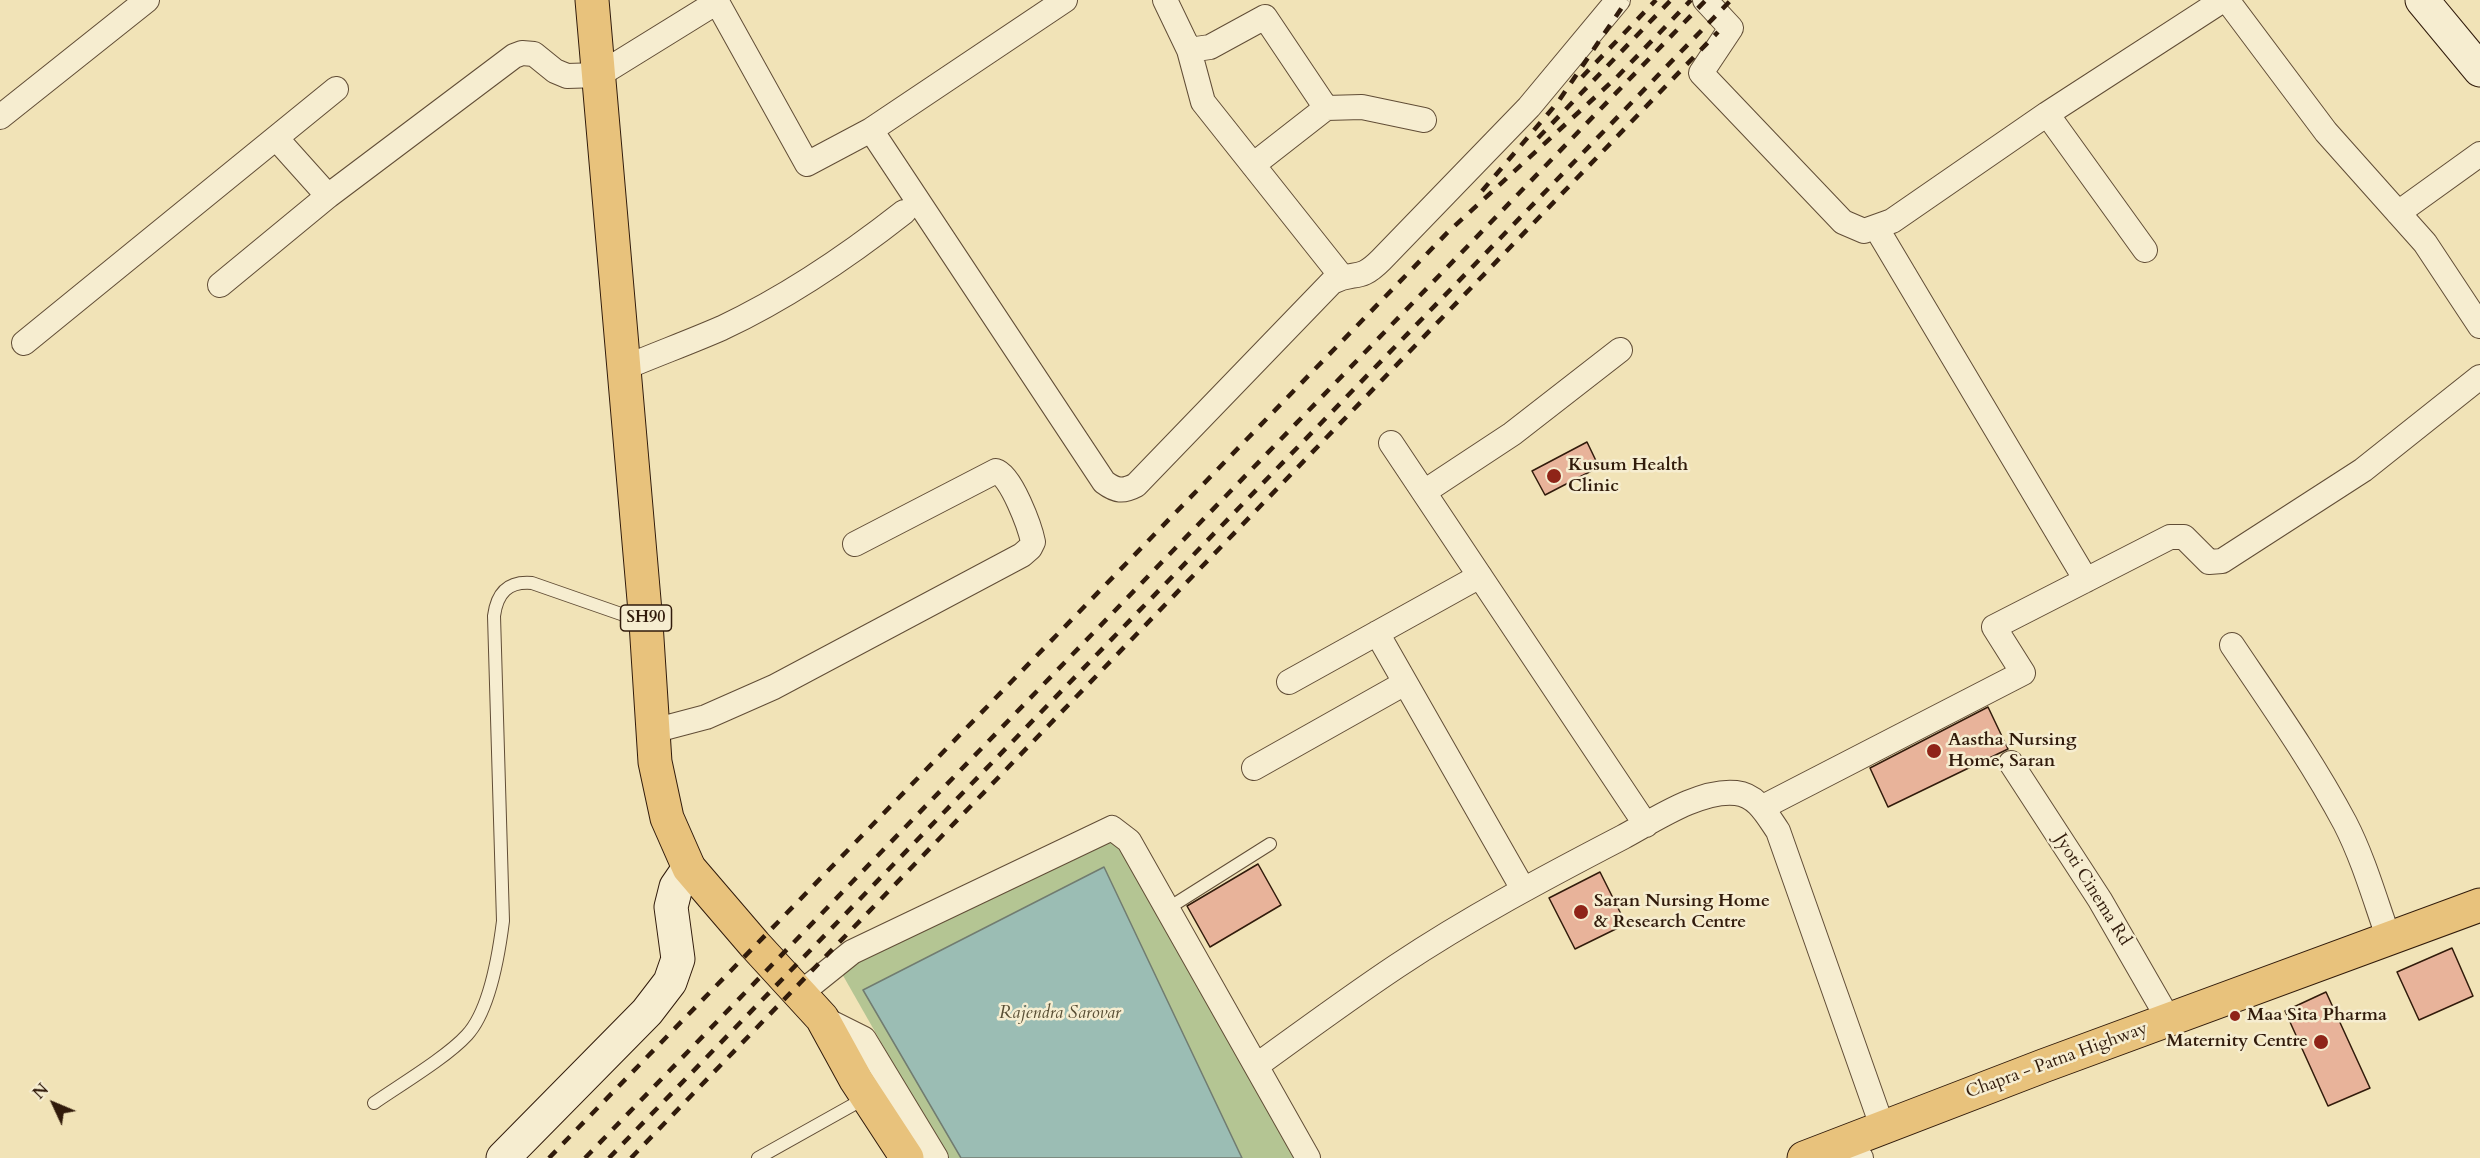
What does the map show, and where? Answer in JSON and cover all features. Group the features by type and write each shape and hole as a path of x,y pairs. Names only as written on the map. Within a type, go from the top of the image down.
{"main road":[{"name":"SH90","path":"595,1 599,75 646,623 655,762 666,818 689,868 822,1018 907,1158"},
{"name":"Chapra - Patna Highway","path":"1813,1155 1882,1126 2480,905"}],"street":[{"path":"0,117 147,0"},
{"path":"220,285 328,196 514,56 522,53 534,54 555,71 567,76 599,75 717,2 807,164 871,130 1065,0"},
{"path":"1164,0 1189,50 1203,102 1342,277"},
{"path":"871,130 1104,482 1114,490 1126,490 1136,485 1332,282 1342,277 1360,277 1370,271 1470,171 1529,107 1618,0"},
{"path":"1705,0 1731,28 1701,73 1843,222 1864,231 1877,229 1892,221 2047,114 2225,0 2326,132 2425,243 2480,326"},
{"path":"2422,0 2480,70"},
{"path":"1189,50 1210,47 1264,18 1326,108"},
{"path":"24,343 336,90"},
{"path":"1253,165 1326,108 1362,107 1424,120"},
{"path":"2047,114 2145,250"},
{"path":"276,138 328,196"},
{"path":"2398,213 2480,154"},
{"path":"624,368 723,327 782,296 829,268 904,212"},
{"path":"1877,229 2086,580"},
{"path":"1424,492 1512,434 1620,350"},
{"path":"1763,807 2023,673 1994,627 2177,535 2184,537 2209,562 2222,561 2363,470 2480,377"},
{"path":"1391,443 1646,825"},
{"path":"653,731 706,717 774,687 1012,560 1030,548 1033,542 1010,484 1002,472 996,471 855,544"},
{"path":"1289,682 1480,576"},
{"path":"1377,633 1523,889"},
{"path":"2232,645 2298,745 2345,824 2361,860 2389,939"},
{"path":"1254,768 1405,683"},
{"name":"Jyoti Cinema Rd","path":"2011,763 2100,900 2169,1020"},
{"path":"1256,1066 1398,965 1523,889 1646,825 1712,794 1737,793 1753,799 1763,807 1778,831 1882,1126"},
{"path":"801,993 852,952 1112,828 1129,841 1308,1158"},
{"path":"503,1158 647,1012 670,982 678,959 671,907 676,887 689,868"},
{"path":"822,1018 864,1039 936,1158"},
{"path":"1813,1155 1861,1158"}],"lane":[{"path":"374,1103 466,1036 477,1019 497,961 503,921 494,616 500,595 513,584 532,583 646,623"},
{"path":"1167,909 1270,844"},
{"path":"758,1158 868,1097"}],"green space":[{"name":"Rajendra Sarovar","path":"1120,824 1307,1158 947,1158 837,965"}],"water":[{"name":"Rajendra Sarovar","path":"1104,867 1242,1158 961,1158 863,990"}],"building":[{"path":"1587,442 1599,467 1545,495 1532,471"},
{"path":"1988,707 2008,749 1888,807 1870,768"},
{"path":"1258,864 1281,905 1210,947 1187,906"},
{"path":"1600,872 1626,924 1575,949 1549,898"},
{"path":"2452,948 2473,996 2419,1020 2397,972"},
{"path":"2326,992 2370,1088 2328,1106 2285,1011"}],"railway":[{"path":"1482,191 1558,102 1627,0"},
{"path":"1582,77 1656,0"},
{"path":"1538,138 1671,0"},
{"path":"549,1158 1448,232 1617,77 1691,0"},
{"path":"585,1158 1706,0"},
{"path":"609,1158 1731,0"},
{"path":"631,1158 1718,32"}],"place":[{"name":"Kusum Health Clinic","path":"1554,476"},
{"name":"Aastha Nursing Home, Saran","path":"1934,751"},
{"name":"Saran Nursing Home & Research Centre","path":"1581,912"},
{"name":"Maa Sita Pharma","path":"2235,1016"},
{"name":"Maternity Centre","path":"2321,1042"}]}
